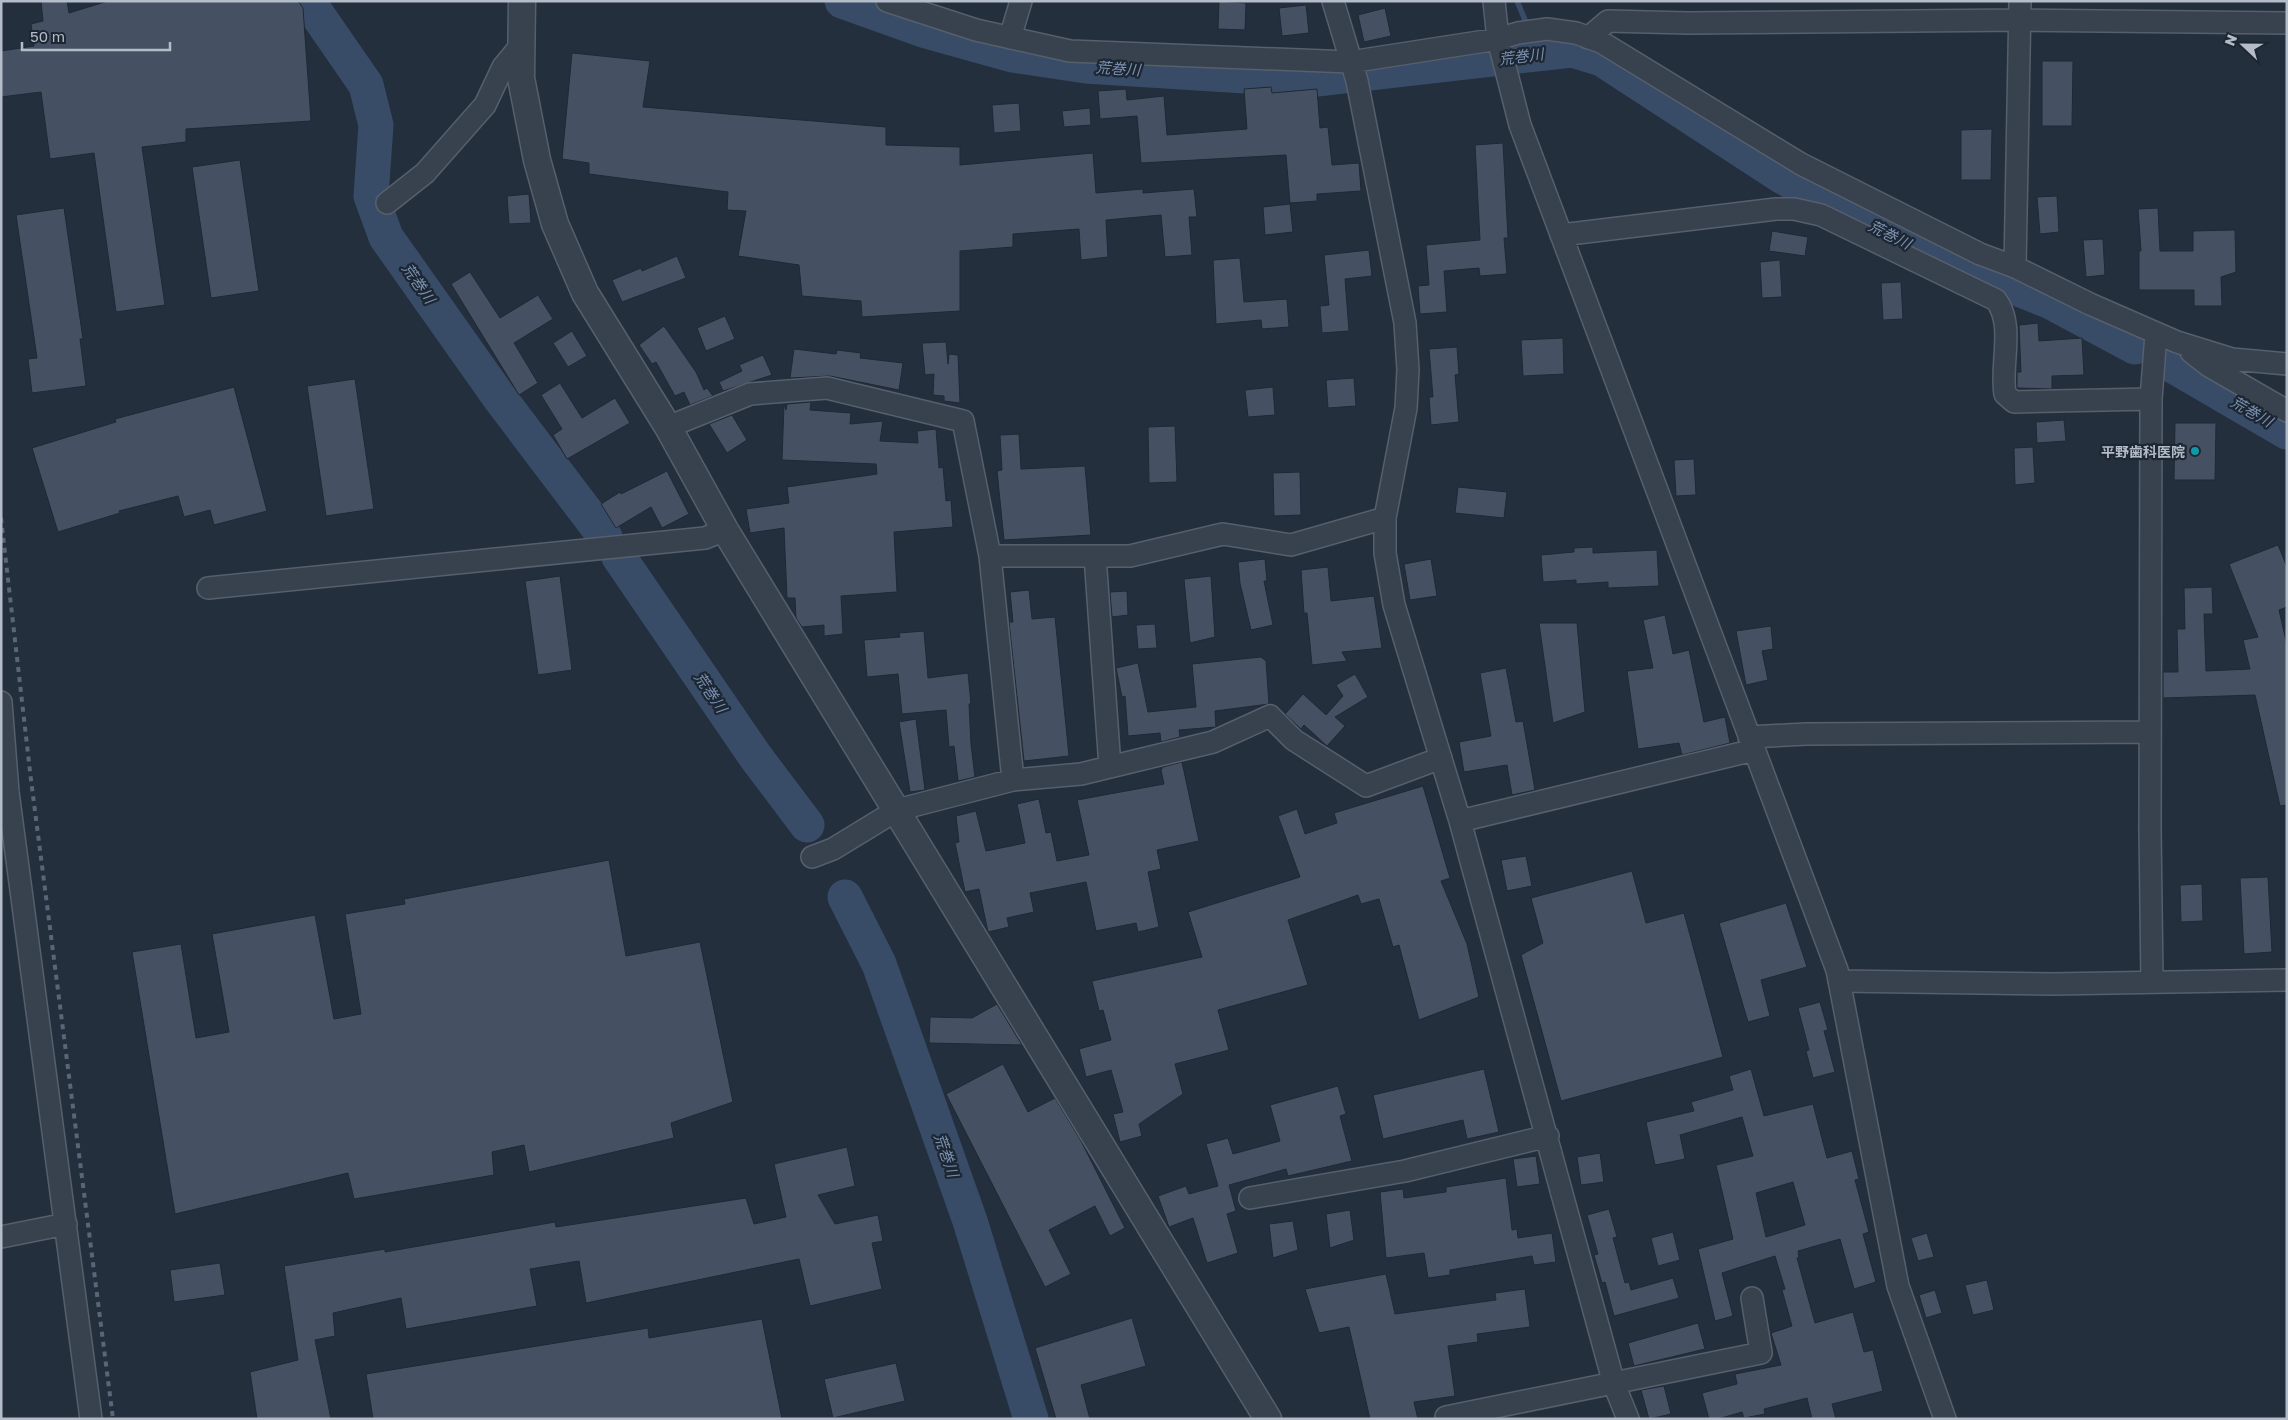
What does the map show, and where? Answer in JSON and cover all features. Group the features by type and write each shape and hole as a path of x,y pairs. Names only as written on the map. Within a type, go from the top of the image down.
{"street":[{"path":"522,1 523,88 536,160 555,224 586,293 668,427 726,530 1268,1419"},
{"path":"887,1 976,30 1070,51 1353,71 1498,40 1518,33 1547,30 1576,33 1636,62 1801,164 1980,254 2015,267 2156,334 2177,342 2232,359 2287,364"},
{"path":"1010,38 1021,1"},
{"path":"1333,1 1353,71 1405,323 1407,361 1406,408 1385,518 1385,553 1394,605 1460,820 1548,1136 1614,1384 1628,1419"},
{"path":"1494,1 1498,40 1520,125 1834,961 1898,1286 1945,1419"},
{"path":"1588,38 1608,20 1688,23 2020,11 2287,23"},
{"path":"2015,267 2020,11"},
{"path":"386,203 425,173 474,118 485,104 502,67 522,44"},
{"path":"1561,235 1776,209 1794,209 1821,215 1996,300 2005,318 2003,370 2005,394 2014,402 2150,399"},
{"path":"2152,982 2150,399 2156,334"},
{"path":"2177,342 2209,366 2287,411"},
{"path":"668,427 750,394 827,388 963,421 990,556 1013,780"},
{"path":"990,556 1130,556 1223,534 1291,545 1385,518"},
{"path":"208,588 705,538 726,530"},
{"path":"1095,556 1110,767"},
{"path":"1,702 5,793 66,1224 91,1419"},
{"path":"812,857 833,848 897,810 1013,780 1081,774 1213,742 1270,716 1294,740 1366,786 1440,758"},
{"path":"1460,820 1751,744 1806,734 2150,732"},
{"path":"1839,981 2053,984 2287,980"},
{"path":"1250,1198 1405,1171 1548,1136"},
{"path":"1,1237 66,1224"},
{"path":"1446,1417 1761,1353 1752,1298"}],"building":[{"path":"41,1 67,1 69,13 108,1 298,1 303,8 311,121 186,129 186,142 142,147 165,305 116,312 94,153 50,159 41,92 1,97 1,51 34,46 31,24 43,21"},
{"path":"1219,1 1246,3 1245,30 1218,29"},
{"path":"1306,5 1309,33 1282,36 1279,8"},
{"path":"1385,8 1391,36 1364,42 1358,15"},
{"path":"572,53 650,61 643,107 886,127 886,145 960,147 960,165 1093,153 1096,193 1143,189 1143,193 1194,189 1197,217 1189,217 1192,255 1165,257 1161,215 1106,220 1108,257 1081,260 1079,229 1013,234 1013,247 960,251 960,311 862,317 861,301 802,296 799,265 738,256 746,211 727,210 728,192 589,174 589,163 562,159"},
{"path":"2042,61 2073,61 2072,126 2042,126"},
{"path":"1271,87 1272,93 1317,89 1320,128 1328,127 1332,165 1359,163 1361,191 1317,194 1317,201 1290,203 1286,155 1141,163 1137,116 1100,119 1098,91 1126,89 1127,100 1164,96 1167,135 1247,129 1244,89"},
{"path":"1019,103 1021,131 994,133 992,105"},
{"path":"1090,108 1091,125 1064,127 1062,111"},
{"path":"1992,129 1991,180 1961,180 1961,130"},
{"path":"1503,143 1508,238 1504,238 1507,274 1480,276 1479,268 1444,271 1447,312 1420,314 1418,286 1429,285 1426,245 1480,240 1475,145"},
{"path":"240,160 259,291 211,298 192,167"},
{"path":"529,194 531,223 509,224 507,196"},
{"path":"2057,196 2059,232 2040,234 2037,197"},
{"path":"1290,204 1293,232 1265,235 1263,207"},
{"path":"64,208 83,339 80,339 86,386 32,393 28,359 37,358 16,215"},
{"path":"2158,208 2160,251 2193,251 2193,231 2235,230 2236,272 2221,277 2222,306 2194,306 2194,290 2139,290 2139,251 2141,251 2138,209"},
{"path":"1772,231 1808,237 1805,256 1769,251"},
{"path":"2103,239 2105,275 2086,277 2083,240"},
{"path":"1369,250 1372,276 1345,279 1349,331 1322,333 1320,306 1329,305 1324,255"},
{"path":"677,256 686,278 622,302 612,280 641,268 642,271"},
{"path":"1240,258 1244,302 1287,299 1289,327 1262,329 1261,320 1216,324 1213,260"},
{"path":"1780,260 1782,297 1762,298 1760,262"},
{"path":"470,272 500,318 538,295 553,319 514,343 538,383 519,395 451,284"},
{"path":"1901,282 1903,319 1883,320 1881,283"},
{"path":"725,316 735,339 706,351 697,328"},
{"path":"2038,323 2039,341 2082,338 2084,375 2052,376 2052,389 2017,388 2017,372 2021,372 2019,325"},
{"path":"664,326 696,372 704,390 707,388 713,396 690,405 684,392 675,396 656,362 652,364 639,345"},
{"path":"572,331 587,356 568,367 553,343"},
{"path":"1563,338 1564,374 1523,376 1521,340"},
{"path":"946,342 948,364 949,354 958,355 960,403 944,401 944,396 933,395 934,374 925,375 922,343"},
{"path":"1457,347 1459,374 1455,375 1459,422 1431,425 1429,397 1433,397 1429,349"},
{"path":"794,349 836,354 837,350 861,353 860,358 903,363 899,390 830,376 790,378"},
{"path":"763,355 772,375 723,391 719,382 742,371 739,365"},
{"path":"1354,378 1356,406 1328,408 1326,380"},
{"path":"355,379 374,509 326,516 307,386"},
{"path":"560,383 582,418 615,398 630,423 567,459 553,435 562,429 541,395"},
{"path":"234,387 267,511 214,525 210,510 184,517 178,496 119,511 120,513 58,532 32,448 116,422 115,419"},
{"path":"1273,387 1275,415 1248,417 1245,390"},
{"path":"811,402 810,410 851,413 850,424 883,421 880,441 918,443 917,431 936,429 939,468 943,467 946,501 951,500 953,527 894,532 897,592 841,596 843,634 824,636 824,625 802,627 796,618 795,598 787,598 784,528 750,533 746,509 789,503 787,487 877,474 876,464 782,460 784,404 786,410 787,404"},
{"path":"732,415 747,440 727,453 709,424"},
{"path":"2064,420 2066,441 2037,443 2036,422"},
{"name":"平野歯科医院","path":"2175,423 2216,423 2215,480 2174,480"},
{"path":"1175,426 1177,482 1149,483 1148,427"},
{"path":"1019,434 1021,469 1085,466 1091,535 1004,540 997,471 1002,470 1000,435"},
{"path":"2033,447 2035,483 2015,485 2014,448"},
{"path":"1694,459 1696,495 1676,496 1674,460"},
{"path":"667,471 689,514 662,528 651,507 616,528 601,504 620,492 621,494"},
{"path":"1300,472 1301,515 1274,516 1273,473"},
{"path":"1458,487 1507,492 1504,518 1455,513"},
{"path":"2278,545 2287,567 2287,607 2279,610 2287,645 2287,805 2280,806 2255,695 2163,698 2163,672 2178,672 2177,629 2185,629 2184,588 2212,587 2213,614 2204,614 2206,671 2250,669 2243,640 2258,637 2229,564"},
{"path":"1593,547 1593,553 1657,550 1659,586 1608,588 1608,582 1576,584 1576,580 1543,582 1541,555 1574,552 1574,548"},
{"path":"1265,559 1267,581 1264,581 1273,625 1251,630 1240,583 1238,562"},
{"path":"1431,559 1437,596 1410,600 1404,564"},
{"path":"1328,567 1331,601 1374,596 1382,648 1342,652 1347,661 1312,665 1307,613 1304,613 1301,570"},
{"path":"560,576 572,670 538,675 525,581"},
{"path":"1211,576 1215,637 1190,643 1184,579"},
{"path":"1029,590 1032,619 1055,617 1069,756 1024,761 1009,622 1013,622 1010,592"},
{"path":"1127,591 1128,615 1112,617 1110,592"},
{"path":"1665,615 1673,654 1689,650 1704,722 1725,717 1730,743 1682,755 1679,743 1638,749 1627,671 1653,668 1643,620"},
{"path":"1539,623 1577,623 1585,712 1553,723"},
{"path":"1155,624 1157,648 1138,649 1136,625"},
{"path":"1771,626 1773,649 1762,651 1768,680 1746,685 1736,631"},
{"path":"924,631 928,678 968,673 971,704 969,704 971,744 975,777 958,781 954,746 949,747 946,710 902,714 898,674 867,677 864,640 900,637 899,633"},
{"path":"1261,657 1266,661 1269,704 1215,711 1216,727 1179,730 1180,737 1161,742 1160,733 1128,736 1125,696 1122,697 1116,668 1138,663 1148,712 1196,707 1192,664"},
{"path":"1506,668 1516,722 1523,721 1535,790 1512,795 1507,765 1464,772 1459,742 1491,736 1480,673"},
{"path":"1355,674 1368,697 1335,717 1345,726 1327,746 1304,725 1301,729 1285,714 1303,694 1326,715 1343,696 1336,685"},
{"path":"916,719 925,790 910,792 899,722"},
{"path":"1182,762 1199,841 1157,850 1161,869 1148,872 1159,927 1138,932 1136,923 1096,931 1086,882 1030,893 1034,912 1007,918 1009,927 988,932 979,889 965,892 955,843 959,842 956,816 976,811 986,851 1025,843 1017,804 1039,799 1046,833 1051,832 1057,861 1089,855 1077,800 1164,784 1161,770 1163,767"},
{"path":"1423,786 1450,878 1441,881 1467,944 1479,997 1419,1020 1399,945 1393,947 1379,899 1361,904 1358,895 1288,920 1308,985 1218,1010 1229,1050 1175,1064 1183,1094 1139,1124 1142,1136 1120,1142 1113,1114 1123,1112 1111,1070 1086,1077 1079,1049 1111,1040 1103,1010 1099,1011 1092,981 1202,957 1188,912 1300,877 1278,816 1297,809 1305,834 1337,823 1334,813"},
{"path":"1526,856 1532,886 1507,891 1501,860"},
{"path":"609,860 626,956 700,942 733,1102 671,1123 674,1138 529,1172 524,1145 492,1152 494,1175 354,1199 348,1173 175,1214 132,952 181,944 196,1038 229,1032 212,934 315,915 334,1019 361,1014 345,914 405,904 404,899"},
{"path":"1632,871 1646,923 1684,913 1723,1057 1561,1101 1521,955 1543,943 1531,898"},
{"path":"2268,877 2272,952 2244,954 2240,878"},
{"path":"2202,884 2203,921 2181,922 2180,885"},
{"path":"1786,903 1807,967 1761,980 1770,1016 1748,1022 1719,923"},
{"path":"1820,1002 1828,1030 1824,1031 1835,1072 1813,1078 1806,1051 1809,1050 1798,1008"},
{"path":"997,1004 1022,1045 929,1043 930,1017 972,1018"},
{"path":"1003,1064 1028,1112 1055,1098 1081,1141 1125,1228 1110,1236 1095,1206 1049,1230 1071,1274 1045,1287 946,1094"},
{"path":"1484,1069 1499,1132 1467,1139 1463,1120 1383,1139 1373,1095"},
{"path":"1751,1069 1764,1116 1813,1104 1827,1158 1852,1151 1859,1179 1855,1180 1869,1232 1863,1234 1876,1282 1854,1289 1840,1239 1798,1251 1799,1257 1797,1258 1815,1323 1853,1312 1864,1352 1873,1350 1883,1391 1832,1404 1836,1419 1812,1419 1807,1398 1764,1409 1765,1414 1744,1418 1742,1412 1718,1419 1709,1419 1702,1393 1737,1384 1735,1374 1781,1365 1771,1333 1792,1326 1782,1290 1785,1289 1775,1256 1722,1273 1733,1316 1715,1321 1698,1249 1733,1239 1716,1165 1753,1156 1742,1117 1680,1135 1685,1159 1655,1165 1646,1122 1694,1111 1691,1102 1733,1090 1729,1076","holes":["1793,1182 1805,1225 1766,1237 1756,1193"]},
{"path":"1338,1086 1346,1114 1340,1116 1352,1161 1288,1176 1286,1169 1229,1185 1236,1211 1227,1214 1238,1253 1207,1263 1193,1218 1169,1227 1158,1196 1186,1186 1189,1194 1218,1186 1206,1144 1228,1138 1233,1154 1280,1141 1270,1105"},
{"path":"847,1147 855,1186 818,1195 835,1224 878,1215 883,1241 872,1243 882,1289 810,1306 799,1259 586,1303 579,1261 530,1269 537,1306 406,1329 401,1298 333,1313 335,1336 315,1340 331,1419 257,1419 250,1372 298,1360 284,1266 385,1249 385,1252 555,1222 556,1227 746,1198 754,1224 786,1217 774,1164"},
{"path":"1600,1153 1604,1182 1581,1185 1577,1157"},
{"path":"1536,1156 1540,1184 1517,1187 1513,1159"},
{"path":"1506,1178 1512,1230 1517,1229 1518,1238 1552,1233 1556,1262 1534,1265 1532,1256 1450,1270 1450,1275 1428,1278 1424,1253 1386,1258 1380,1192 1403,1189 1404,1198 1446,1192 1446,1187"},
{"path":"1609,1209 1617,1237 1613,1238 1625,1283 1629,1282 1631,1290 1673,1278 1679,1298 1614,1316 1605,1282 1602,1283 1594,1255 1598,1254 1587,1215"},
{"path":"1350,1210 1354,1240 1330,1248 1326,1214"},
{"path":"1293,1221 1298,1250 1273,1258 1269,1224"},
{"path":"1673,1232 1680,1260 1658,1266 1651,1238"},
{"path":"1927,1233 1934,1257 1918,1261 1911,1238"},
{"path":"220,1263 225,1295 174,1302 170,1270"},
{"path":"1386,1274 1395,1314 1496,1300 1495,1293 1525,1289 1530,1327 1477,1334 1478,1342 1448,1346 1455,1396 1414,1402 1418,1419 1370,1419 1349,1327 1319,1333 1305,1289"},
{"path":"1987,1280 1994,1310 1973,1315 1965,1285"},
{"path":"1935,1290 1942,1313 1926,1318 1919,1295"},
{"path":"1132,1318 1146,1366 1081,1385 1090,1419 1056,1419 1035,1348"},
{"path":"762,1319 782,1419 373,1419 366,1374 648,1328 649,1338"},
{"path":"1698,1323 1705,1349 1634,1366 1628,1343"},
{"path":"896,1363 905,1401 833,1418 824,1379"},
{"path":"1664,1386 1671,1414 1649,1419 1641,1390"}],"waterway":[{"name":"荒巻川","path":"308,1 366,85 376,125 371,196 386,237 499,397 605,537"},
{"name":"荒巻川","path":"842,1 926,31 1012,55 1086,66 1308,80 1572,50 1602,59 1783,177 1903,243 2051,302 2135,347"},
{"path":"1517,1 1528,27"},
{"path":"1532,35 1539,53"},
{"name":"荒巻川","path":"2165,361 2287,432"},
{"name":"荒巻川","path":"619,557 755,756 807,825"},
{"name":"荒巻川","path":"845,897 879,964 970,1221 1031,1419"}],"railway":[{"path":"1,518 31,780 113,1419"}],"place":[{"name":"平野歯科医院","path":"2195,451"}]}
